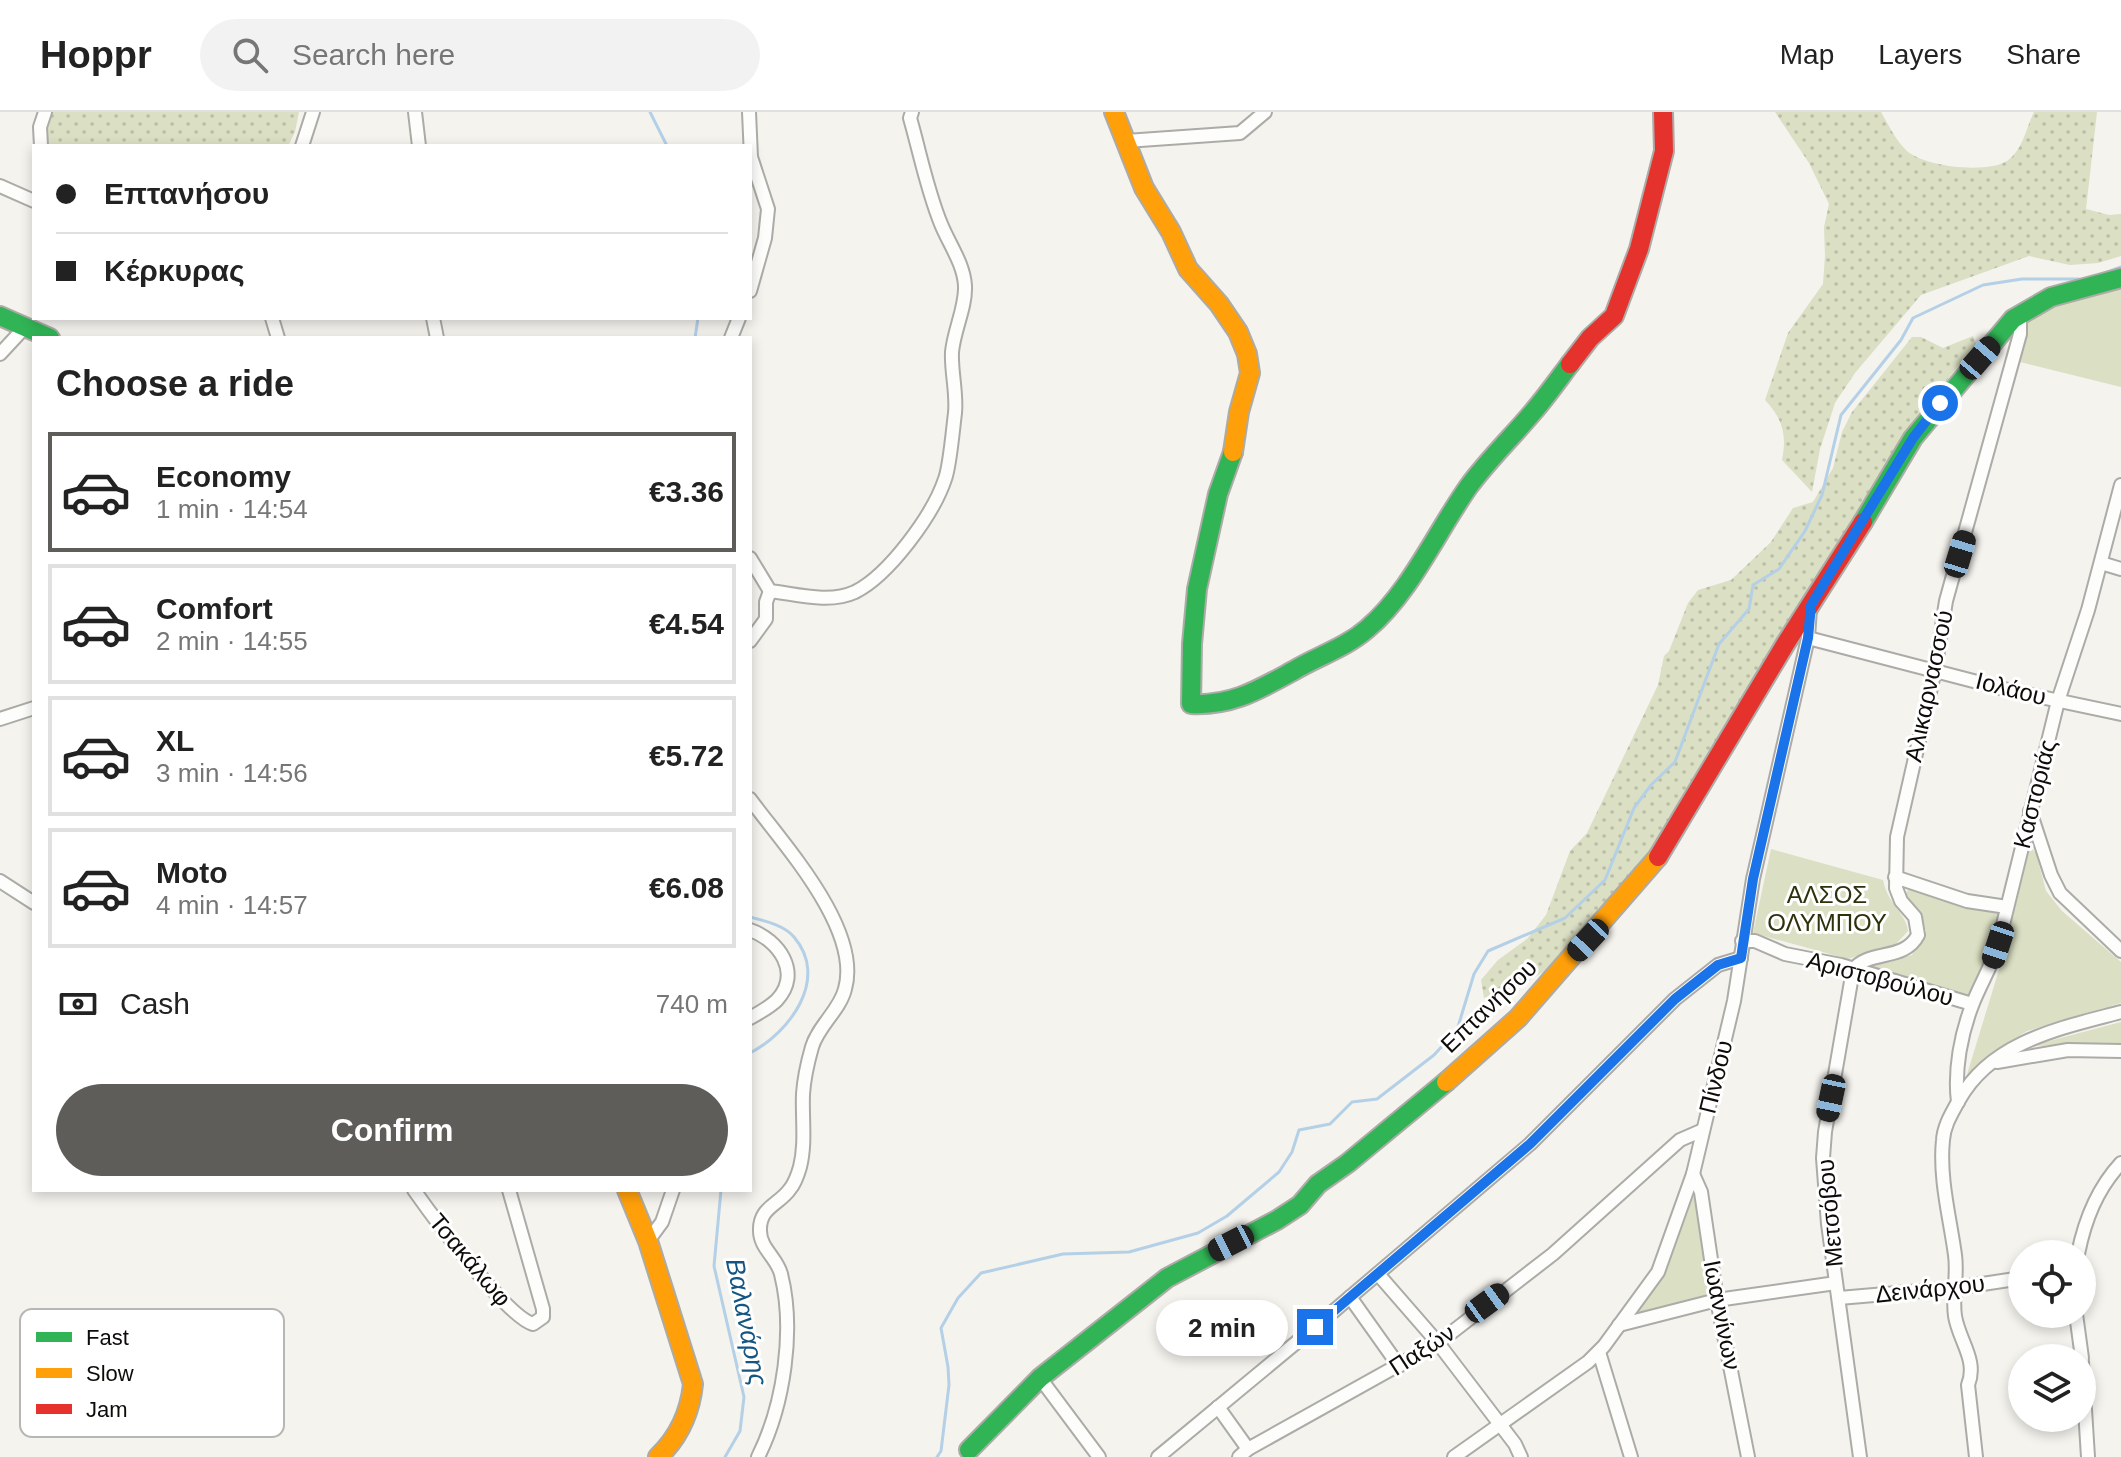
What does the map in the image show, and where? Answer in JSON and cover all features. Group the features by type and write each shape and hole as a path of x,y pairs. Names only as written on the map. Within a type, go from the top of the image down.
{"street":[{"path":"41,144 40,127 45,112"},
{"path":"303,144 313,112"},
{"path":"415,112 419,144"},
{"path":"749,112 750,144"},
{"path":"770,591 809,597 854,592 904,548 932,511 946,476 955,411 952,354 965,287 958,259 930,192 910,118 912,112"},
{"path":"1114,112 1144,188 1171,232 1188,269 1232,322 1247,354 1250,373 1239,412 1232,461 1218,494 1196,603 1191,704 1214,705 1252,694 1335,651 1367,630 1392,604 1469,486 1495,452 1534,411 1590,338 1614,316 1639,249 1664,151 1663,112"},
{"path":"1126,141 1240,133 1265,112"},
{"path":"752,160 768,209 765,238 752,284"},
{"path":"0,186 32,200"},
{"path":"2020,313 2050,297 2121,278"},
{"name":"Επτανήσου","path":"969,1450 1040,1378 1167,1278 1300,1205 1318,1184 1348,1163 1507,1029 1629,897 1658,859 1913,438 2020,313"},
{"name":"Αλικαρνασσού","path":"1853,970 1862,962 1903,950 1916,939 1918,932 1917,921 1899,898 1894,854 1935,670 1946,601 2020,334 2020,313"},
{"path":"0,316 46,336"},
{"path":"0,354 26,326"},
{"name":"Καστοριάς","path":"1958,1102 1956,1069 1972,1004 1993,961 2058,701 2101,563 2121,485"},
{"path":"752,561 770,591 766,619 752,638"},
{"path":"2101,563 2121,569"},
{"name":"Πίνδου","path":"1454,1457 1569,1377 1599,1352 1658,1272 1693,1174 1734,1001 1753,879 1808,638 1811,605"},
{"name":"Ιολάου","path":"1808,638 2121,714"},
{"path":"0,719 32,709"},
{"path":"752,802 824,899 840,936 846,964 845,989 813,1043 803,1091 803,1154 798,1173 789,1191 770,1205 761,1217 760,1234 768,1254 780,1269 788,1333 783,1373 765,1444 758,1457"},
{"path":"2030,811 2060,893 2121,951"},
{"path":"1895,877 1958,898 2007,907"},
{"path":"0,881 32,902"},
{"path":"752,931 767,937 779,947 786,973 784,989 777,999 752,1017"},
{"path":"2107,937 2121,941"},
{"name":"Αριστοβούλου","path":"1742,941 1755,941 1785,954 1972,1004"},
{"path":"1158,1457 1530,1144 1675,999 1718,965 1741,958"},
{"name":"Μετσόβου","path":"1853,970 1824,1145 1828,1224 1860,1457"},
{"name":"Καστοριάς","path":"1976,1457 1968,1385 1972,1368 1970,1353 1964,1348 1957,1328 1956,1264 1942,1152 1944,1131 1958,1102 1976,1077 2009,1050 2046,1033 2121,1012"},
{"path":"1990,1064 2068,1050 2121,1051"},
{"name":"Παξών","path":"1243,1453 1438,1343 1553,1254 1680,1140 1703,1130"},
{"path":"2082,1240 2096,1197 2121,1163"},
{"name":"Ιωαννίνων","path":"1693,1174 1701,1192 1717,1300 1748,1457"},
{"name":"Τσακάλωφ","path":"416,1192 503,1302 533,1324 543,1317 543,1309 510,1192"},
{"path":"628,1192 648,1241 693,1384 691,1402 678,1434 658,1457"},
{"path":"648,1241 662,1222 672,1192"},
{"path":"1378,1274 1438,1343 1515,1444 1521,1457"},
{"name":"Δεινάρχου","path":"1839,1298 2008,1280"},
{"path":"1619,1325 1717,1300 1836,1283"},
{"path":"1350,1297 1399,1366"},
{"path":"1599,1352 1631,1457"},
{"path":"1040,1378 1099,1457"},
{"path":"1218,1407 1243,1453"},
{"path":"2086,1432 2088,1457"}],"green space":[{"path":"49,112 299,112 289,144 47,144 44,129"},
{"path":"1775,112 1881,112 1898,141 1913,155 1939,164 1970,168 2007,161 2020,145 2034,112 2097,112 2086,209 2109,215 2121,214 2121,256 2098,263 2070,265 2029,256 1921,295 1855,373 1835,403 1820,449 1812,492 1782,460 1782,428 1765,400 1788,333 1823,284 1824,227 1829,204 1809,163"},
{"path":"2121,283 2121,387 2020,362 2029,317 2039,309"},
{"path":"1973,336 1976,344 1915,420 1815,580 1669,830 1633,876 1549,969 1521,985 1484,998 1481,980 1498,960 1527,939 1546,915 1570,851 1587,833 1658,685 1664,656 1669,651 1688,603 1698,590 1731,580 1771,542 1793,508 1813,502 1833,468 1842,432 1852,412 1912,337 1921,337 1943,348"},
{"path":"2030,847 2036,853 2046,891 2062,911 2121,962 2121,1003 2027,1031 1984,1059 1965,1081 2005,950"},
{"name":"ΑΛΣΟΣ ΟΛΥΜΠΟΥ","path":"1771,849 1883,880 1908,931 1896,944 1848,959 1753,933"},
{"name":"ΑΛΣΟΣ ΟΛΥΜΠΟΥ","path":"1909,889 1999,914 1988,954 1969,996 1870,966 1912,955 1926,931 1917,912 1903,896"},
{"path":"2121,1022 2121,1044 2030,1046"},
{"path":"1697,1197 1712,1297 1635,1315 1668,1267 1693,1198"}],"waterway":[{"name":"Βαλανάρης","path":"650,112 666,144"},
{"path":"2102,274 2121,267"},
{"path":"937,1457 941,1451 949,1385 941,1328 958,1298 981,1273 1063,1254 1129,1252 1198,1233 1227,1216 1279,1172 1292,1152 1299,1130 1330,1124 1352,1102 1377,1099 1434,1055 1457,1030 1474,974 1488,951 1565,918 1605,880 1634,808 1651,785 1675,762 1719,644 1749,609 1753,585 1779,569 1805,531 1822,495 1841,415 1901,340 1913,318 1983,285 2022,279 2079,279"},
{"name":"Βαλανάρης","path":"695,336 698,320"},
{"name":"Βαλανάρης","path":"752,918 790,933 804,953 808,970 806,987 791,1019 752,1052"},
{"name":"Βαλανάρης","path":"721,1192 714,1266 744,1397 740,1431 725,1457"}],"traffic: fast":[{"path":"1863,522 1913,438 2013,319 2051,297 2121,278"},
{"path":"0,316 45,336"},
{"path":"1233,452 1218,494 1197,589 1191,704 1219,702 1256,690 1341,647 1367,629 1410,580 1469,486 1570,364"},
{"path":"969,1450 1040,1378 1167,1278 1300,1205 1318,1184 1446,1082"}],"traffic: slow":[{"path":"1114,112 1144,188 1171,232 1188,269 1219,304 1238,332 1247,354 1250,373 1239,412 1233,452"},
{"path":"1446,1082 1518,1018 1658,857"},
{"path":"628,1192 648,1241 693,1384 682,1424 658,1457"}],"traffic: jam":[{"path":"1570,364 1590,338 1614,316 1639,249 1664,151 1663,112"},
{"path":"1658,857 1786,643 1863,522"}],"route":[{"path":"1315,1327 1530,1144 1675,999 1718,965 1741,958 1753,879 1808,638 1811,605 1913,438 1940,403"}]}
